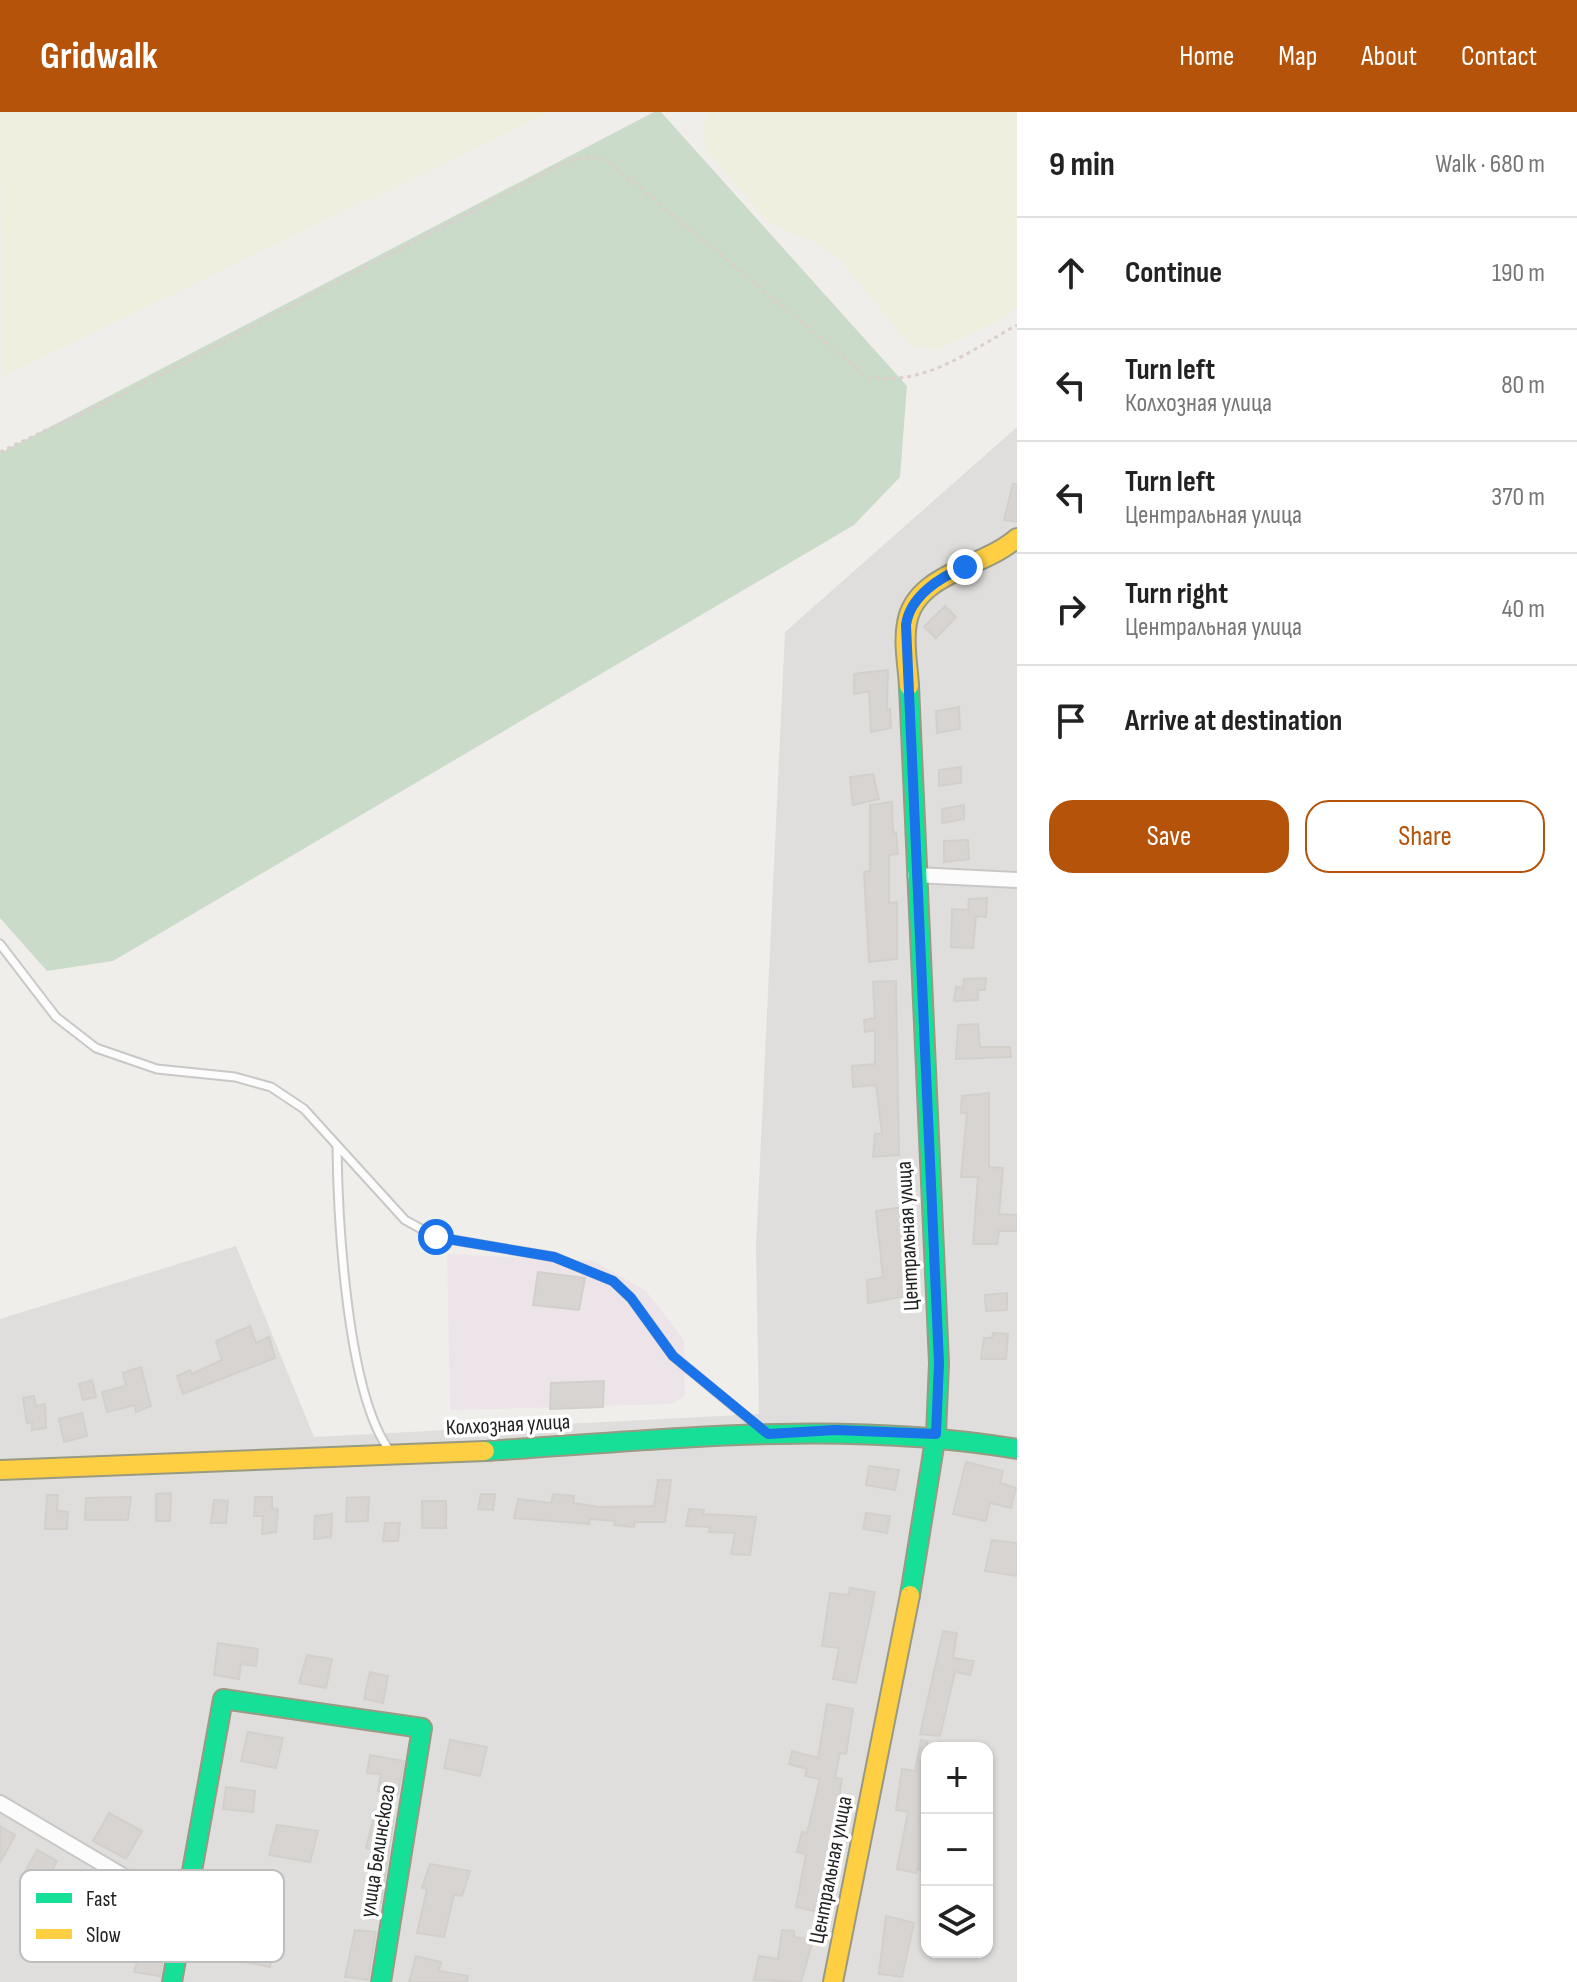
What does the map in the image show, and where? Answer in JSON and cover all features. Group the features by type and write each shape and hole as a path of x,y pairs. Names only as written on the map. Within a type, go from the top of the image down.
{"street":[{"name":"Центральная улица","path":"833,1982 909,1599 936,1434 939,1363 915,875 908,612 918,598 952,572 997,555 1017,538"},
{"path":"915,875 1017,880"},
{"name":"Колхозная улица","path":"0,1470 394,1456 835,1430 936,1434 1017,1449"},
{"name":"улица Белинского","path":"192,1870 223,1699 422,1728 381,1982"},
{"path":"0,1803 113,1870"},
{"path":"172,1982 175,1962"}],"lane":[{"path":"0,944 56,1017 96,1048 157,1069 235,1077 271,1087 304,1109 405,1220 436,1237 554,1257 613,1281 631,1298 673,1356 768,1434"},
{"path":"337,1147 338,1204 354,1348 380,1438 394,1456"}],"path":[{"path":"0,452 137,387 568,161 585,157 600,157 610,163 866,376 884,380 936,370 1017,325"}],"shaded area":[{"path":"1017,427 1017,1982 0,1982 0,1319 236,1246 314,1437 759,1414 756,1246 785,632"},
{"path":"447,1254 594,1261 646,1291 684,1340 685,1395 672,1404 450,1410"}],"green space":[{"path":"0,112 549,112 2,377"},
{"path":"654,112 661,112 907,386 900,477 854,525 113,961 47,971 0,918 0,453"},
{"path":"709,112 1017,112 1017,307 997,322 936,350 911,346 839,259 815,241 788,233 768,222 717,163 705,148 704,125"}],"building":[{"path":"1013,484 1017,484 1017,522 1004,520"},
{"path":"945,606 956,617 936,638 924,627"},
{"path":"888,670 887,710 890,709 891,728 871,732 869,691 854,694 854,674"},
{"path":"959,707 960,729 937,733 936,711"},
{"path":"961,767 961,783 939,786 939,770"},
{"path":"873,774 879,799 853,805 850,777"},
{"path":"892,802 893,833 896,832 898,854 889,855 889,903 897,902 897,959 869,962 864,872 870,871 870,805"},
{"path":"964,805 964,819 942,823 942,809"},
{"path":"968,840 969,859 944,862 944,841"},
{"path":"987,898 986,917 976,916 973,948 951,947 952,909 968,910 969,899"},
{"path":"986,978 985,990 978,990 978,1000 954,1001 956,987 963,988 964,979"},
{"path":"896,981 899,1155 873,1157 875,1134 882,1134 876,1085 853,1087 852,1066 875,1064 875,1030 865,1032 864,1020 875,1018 873,982"},
{"path":"978,1024 980,1047 1010,1047 1011,1057 956,1059 958,1025"},
{"path":"989,1093 989,1167 1003,1168 999,1214 1017,1215 1017,1231 999,1231 997,1244 973,1244 978,1177 961,1177 967,1113 961,1113 962,1096"},
{"path":"903,1207 903,1259 911,1258 911,1270 905,1271 907,1296 868,1303 867,1280 883,1277 876,1211"},
{"path":"538,1272 585,1278 579,1310 533,1305"},
{"path":"1007,1293 1007,1310 986,1311 985,1295"},
{"path":"250,1326 256,1343 269,1337 275,1358 183,1394 177,1376 190,1370 192,1374 222,1360 216,1341"},
{"path":"993,1333 1008,1334 1006,1359 981,1359 984,1338 992,1338"},
{"path":"141,1367 151,1406 136,1412 135,1405 107,1412 102,1392 126,1386 123,1373"},
{"path":"92,1380 96,1397 83,1400 79,1384"},
{"path":"604,1381 603,1407 550,1409 551,1383"},
{"path":"34,1396 36,1406 45,1404 46,1428 32,1430 32,1422 27,1423 23,1398"},
{"path":"82,1413 87,1436 64,1442 59,1419"},
{"path":"966,1462 1003,1471 1000,1483 1016,1488 1011,1508 990,1503 986,1521 953,1514"},
{"path":"869,1466 899,1470 895,1490 866,1485"},
{"path":"658,1480 671,1480 665,1522 635,1522 634,1527 614,1525 615,1521 590,1519 589,1524 514,1518 518,1499 551,1503 553,1494 574,1496 573,1503 599,1507 654,1506"},
{"path":"171,1493 170,1521 156,1521 156,1494"},
{"path":"481,1494 495,1494 493,1510 478,1509"},
{"path":"47,1495 58,1495 57,1511 68,1512 67,1529 45,1529"},
{"path":"131,1497 128,1520 85,1520 86,1498"},
{"path":"255,1497 272,1497 272,1508 278,1509 276,1532 262,1534 263,1516 254,1516"},
{"path":"369,1497 368,1521 346,1522 347,1498"},
{"path":"214,1500 228,1501 226,1523 211,1523"},
{"path":"422,1501 446,1501 446,1528 422,1528"},
{"path":"689,1509 704,1510 703,1514 756,1517 750,1555 731,1554 735,1533 709,1532 710,1527 686,1526"},
{"path":"866,1513 890,1516 887,1533 863,1529"},
{"path":"332,1514 331,1537 314,1539 315,1516"},
{"path":"385,1523 400,1523 398,1541 383,1541"},
{"path":"992,1540 1017,1543 1017,1576 985,1571"},
{"path":"850,1588 875,1592 856,1683 833,1679 839,1648 822,1646 830,1593 848,1595"},
{"path":"943,1631 957,1633 953,1658 974,1661 970,1675 955,1672 940,1736 920,1734"},
{"path":"218,1643 258,1649 256,1666 241,1664 239,1679 214,1675"},
{"path":"307,1655 332,1659 326,1688 299,1683"},
{"path":"370,1672 388,1676 383,1703 364,1699"},
{"path":"827,1704 853,1709 846,1754 840,1753 835,1778 842,1779 819,1912 796,1907 806,1854 797,1852 802,1832 807,1833 820,1779 805,1776 807,1769 789,1764 792,1751 818,1758"},
{"path":"248,1732 283,1738 276,1768 241,1761"},
{"path":"450,1740 487,1747 480,1776 444,1768"},
{"path":"921,1740 927,1741 921,1742 921,1870 917,1869 916,1873 897,1869 908,1812 896,1810 902,1769 915,1771"},
{"path":"370,1755 404,1761 398,1794 378,1791 381,1774 367,1773"},
{"path":"226,1787 255,1791 253,1812 223,1809"},
{"path":"109,1813 142,1831 126,1859 93,1841"},
{"path":"375,1813 394,1817 381,1903 364,1901 375,1850 366,1848"},
{"path":"277,1825 318,1831 310,1862 269,1855"},
{"path":"0,1826 15,1835 0,1863"},
{"path":"37,1850 57,1861 52,1870 26,1870"},
{"path":"430,1864 470,1871 462,1896 454,1895 444,1937 417,1933 427,1889 422,1888"},
{"path":"886,1916 914,1923 902,1977 879,1974"},
{"path":"355,1930 376,1932 368,1980 345,1977"},
{"path":"782,1930 794,1931 794,1937 813,1940 801,1982 754,1980 759,1956 778,1959"},
{"path":"416,1956 441,1962 439,1971 468,1976 467,1982 409,1982"},
{"path":"137,1962 162,1962 160,1976 134,1972"},
{"path":"245,1962 271,1962 270,1967"}],"traffic: fast":[{"path":"909,686 939,1363 936,1434 910,1595"},
{"path":"485,1451 685,1438 817,1434 884,1435 1017,1449"},
{"path":"192,1870 223,1699 422,1728 381,1982"},
{"path":"172,1982 176,1962"}],"traffic: slow":[{"path":"909,686 905,638 913,606 937,582 1017,538"},
{"path":"0,1470 485,1451"},
{"path":"833,1982 910,1595"}],"route":[{"path":"436,1237 554,1257 613,1281 631,1298 673,1356 706,1387 768,1434 835,1430 936,1434 939,1363 906,625 908,612 918,598 952,572 965,567"}]}
